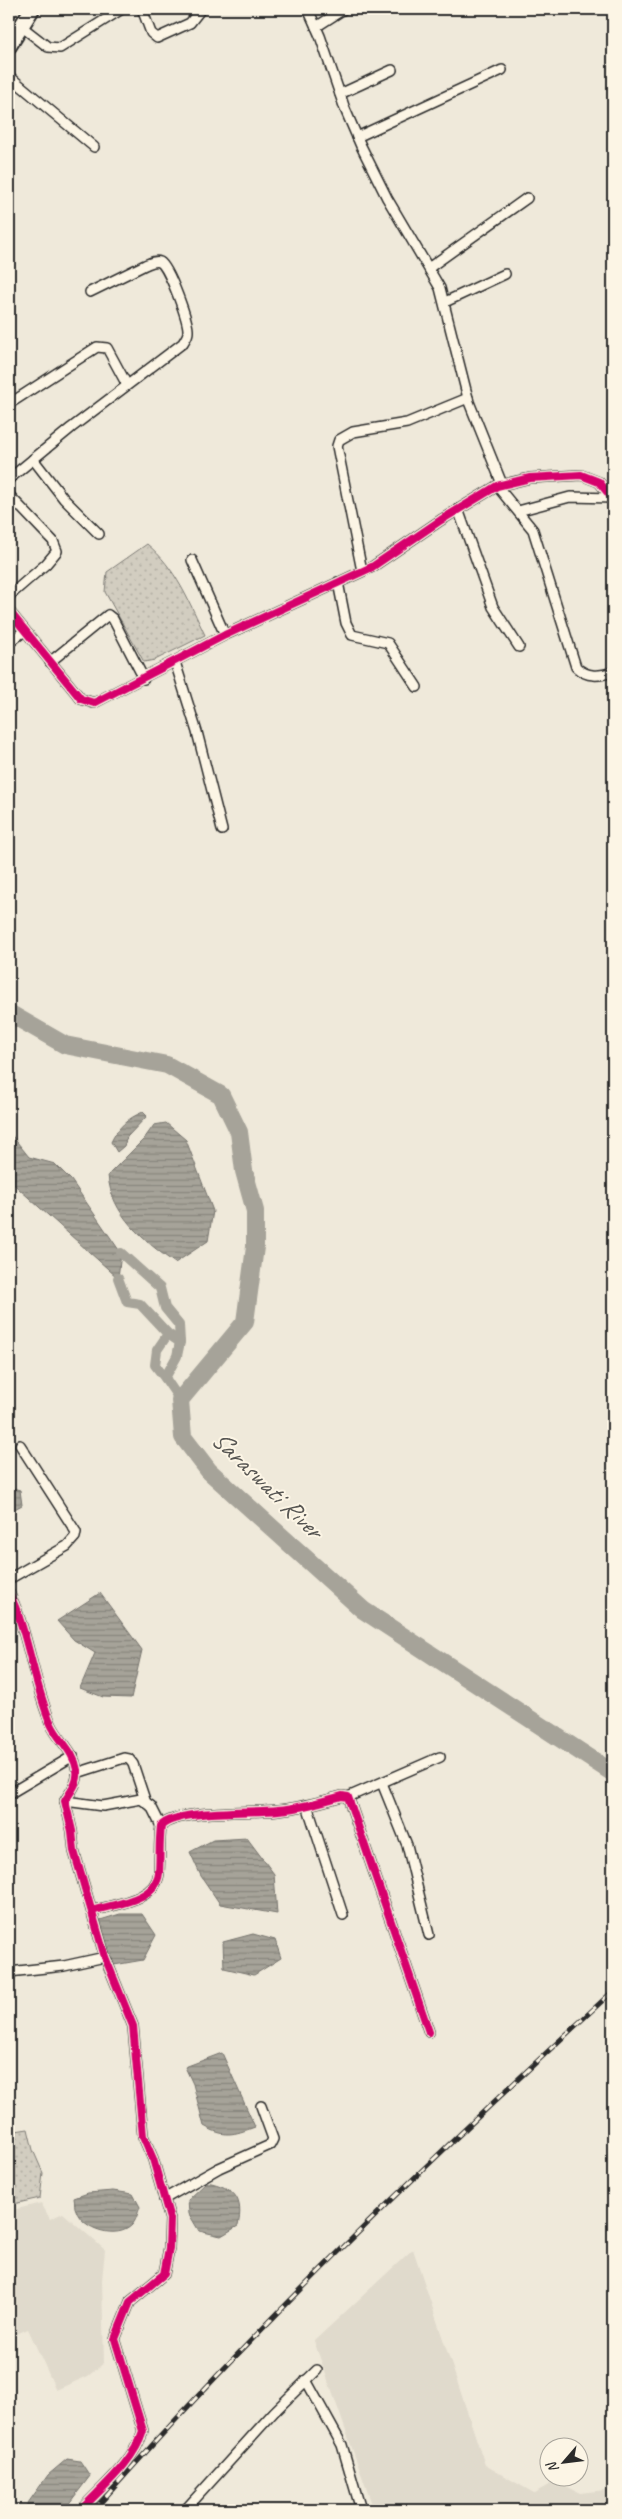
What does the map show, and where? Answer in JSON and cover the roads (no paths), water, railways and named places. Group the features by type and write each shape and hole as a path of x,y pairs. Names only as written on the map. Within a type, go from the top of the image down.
{"highway":[{"path":"9,46 32,9"}],"street":[{"path":"21,26 48,47 60,48 122,9"},
{"path":"142,9 151,33 157,38 190,23 201,9"},
{"path":"308,9 357,137 391,206 430,267 445,302 458,363 468,398 499,485 518,511 529,522 537,537 576,667 581,672 592,676 613,672"},
{"path":"316,27 344,9"},
{"path":"340,94 392,70"},
{"path":"357,137 502,70"},
{"path":"9,76 94,147"},
{"path":"430,267 527,198"},
{"path":"9,479 183,342 187,336 187,322 169,273 165,267 154,261 90,292"},
{"path":"445,302 505,274"},
{"path":"9,404 97,347 107,348 128,385"},
{"path":"362,571 337,446 339,440 353,432 414,421 468,398"},
{"path":"33,459 64,499 99,534"},
{"path":"9,611 82,699 87,703 101,702 225,635 385,559 458,509 499,485 539,477 581,475 599,482 613,498"},
{"path":"9,495 53,541 57,551 46,564 9,596"},
{"path":"518,511 570,496 613,498"},
{"path":"458,509 493,607 519,647"},
{"path":"192,560 225,635"},
{"path":"338,582 346,623 352,635 385,642 390,646 417,687"},
{"path":"50,662 108,615 113,619 144,679"},
{"path":"9,642 24,631"},
{"path":"175,662 193,716 222,830"},
{"path":"9,1578 67,1546 75,1537 76,1532 20,1446"},
{"path":"9,1593 21,1623 51,1725 73,1756 77,1773 76,1781 65,1801 72,1831 74,1851 105,1957 133,2026 143,2136 153,2159 170,2219 169,2248 164,2274 130,2302 114,2339 143,2431 138,2446 81,2510"},
{"path":"9,1794 73,1756"},
{"path":"161,1826 165,1822 177,1817 277,1810 342,1796 348,1797 440,1757"},
{"path":"77,1773 127,1758 133,1764 144,1800 150,1806 161,1826 159,1875 151,1891 141,1896 92,1911"},
{"path":"382,1783 407,1845 430,1935"},
{"path":"348,1797 430,2032"},
{"path":"65,1801 103,1806 144,1800"},
{"path":"307,1805 343,1915"},
{"path":"9,1972 64,1966 105,1957"},
{"path":"164,2199 219,2168 270,2145 272,2139 261,2106"},
{"path":"185,2510 317,2370"},
{"path":"306,2380 342,2445 361,2510"}],"waterway":[{"name":"Saraswati River","path":"9,1013 65,1045 167,1065 221,1095 239,1132 244,1171 255,1211 255,1247 245,1322 180,1400 183,1437 209,1471 363,1610 613,1773"},
{"path":"121,1253 160,1288 165,1308 179,1325 180,1342 177,1356 165,1378 180,1400"},
{"path":"118,1278 127,1302 140,1304 168,1334 180,1342"},
{"path":"165,1378 155,1365 157,1350 168,1334"}],"railway":[{"path":"94,2510 155,2442 282,2309 412,2180 613,1991"}]}
